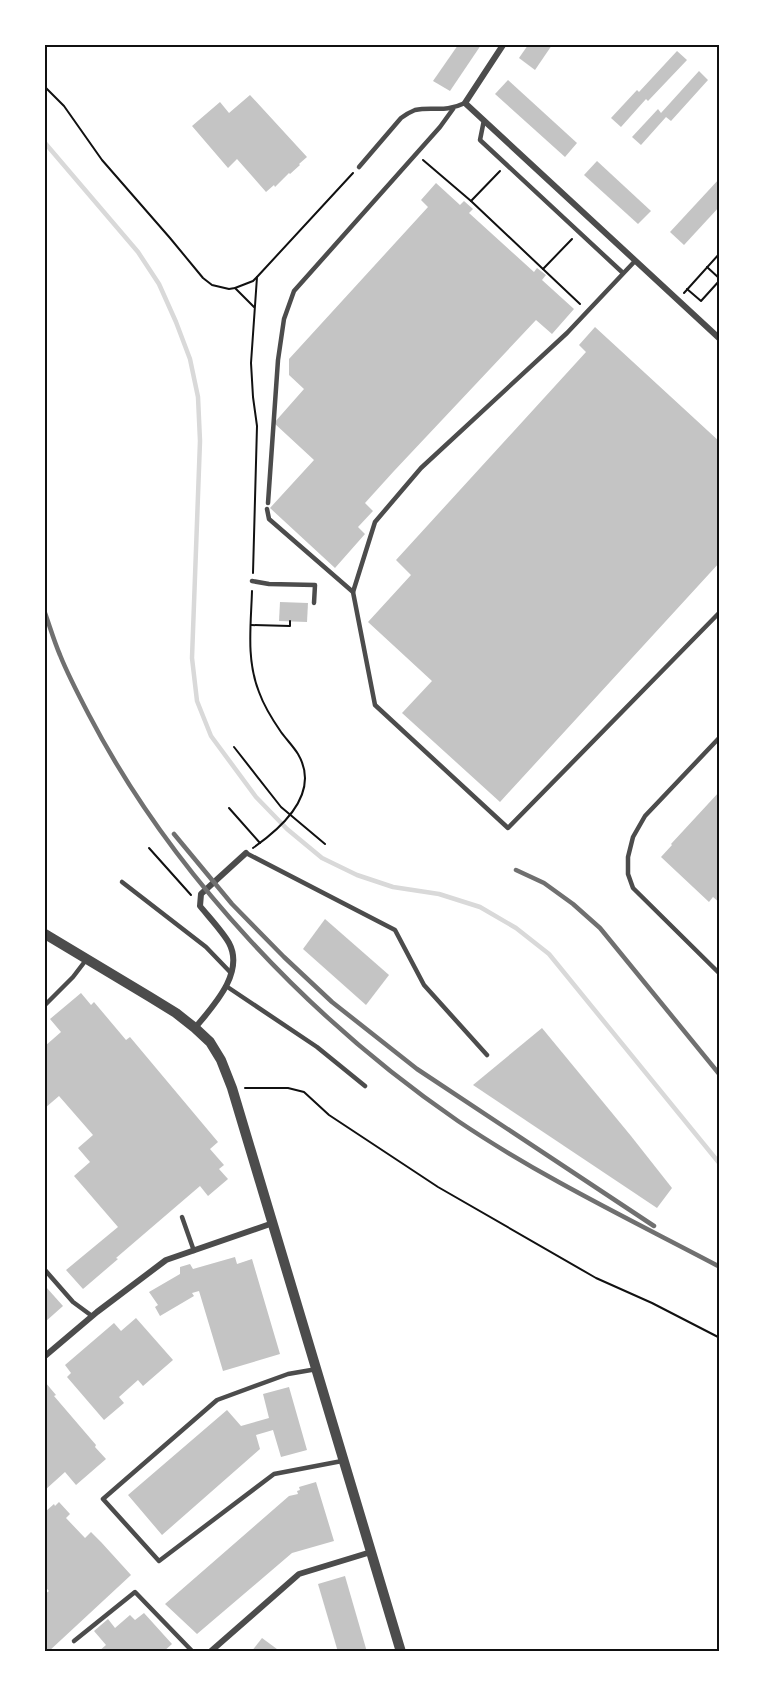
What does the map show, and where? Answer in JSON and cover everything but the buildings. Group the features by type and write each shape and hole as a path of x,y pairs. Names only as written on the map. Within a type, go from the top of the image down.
{"street":[{"path":"503,45 465,103 720,339"},
{"path":"195,1028 226,986 234,954 228,940 200,906 201,894 246,853"},
{"path":"45,934 176,1013 210,1042 221,1060 273,1223 400,1652"},
{"path":"45,1356 92,1316 166,1260 273,1223"},
{"path":"210,1652 299,1574 371,1552"}],"lane":[{"path":"359,167 401,118 415,110 453,109 465,103"},
{"path":"268,503 278,360 284,319 294,291 440,127 453,109"},
{"path":"484,120 480,140 623,273"},
{"path":"635,261 567,333 421,468 375,522 353,592 375,705 508,828 720,612"},
{"path":"267,509 269,519 353,592"},
{"path":"252,581 269,584 315,585 314,603"},
{"path":"720,737 645,816 633,837 627,874 633,888 720,974"},
{"path":"246,853 395,930 424,985 487,1055"},
{"path":"122,882 206,947 231,973"},
{"path":"45,1005 87,959"},
{"path":"226,986 317,1047 365,1086"},
{"path":"182,1217 194,1251"},
{"path":"45,1270 73,1302 92,1316"},
{"path":"317,1369 288,1374 217,1400 104,1499 159,1561 274,1474 344,1461"},
{"path":"74,1641 135,1592 193,1652"}],"path":[{"path":"45,87 64,106 102,160 203,278 212,285 235,288 253,281 359,167"},
{"path":"416,153 471,201 587,312"},
{"path":"471,201 507,165"},
{"path":"543,269 579,232"},
{"path":"677,300 720,253"},
{"path":"687,289 701,302 720,279 707,267"},
{"path":"246,853 291,816 299,804 303,791 304,774 303,764 297,753 271,717 258,692 250,662 257,453 251,363 257,277"},
{"path":"235,288 254,307"},
{"path":"251,625 290,626 290,621"},
{"path":"234,747 281,807 325,844"},
{"path":"229,808 260,843"},
{"path":"148,848 185,889"},
{"path":"229,1080 245,1088 288,1088 303,1092 329,1115 438,1187 596,1278 652,1303 720,1338"}],"waterway":[{"path":"45,143 138,252 159,284 190,359 198,397 200,441 192,658 197,701 211,736 256,797 287,829 322,858 357,875 393,887 439,894 480,907 516,928 549,954 720,1164"}],"railway":[{"path":"45,613 63,663 89,715 123,774 161,831 203,887 249,940 299,990 403,1081 458,1121 521,1161 720,1267"},
{"path":"174,834 232,904 332,1002 417,1069 654,1226"},
{"path":"516,870 544,883 600,928 720,1075"}]}
